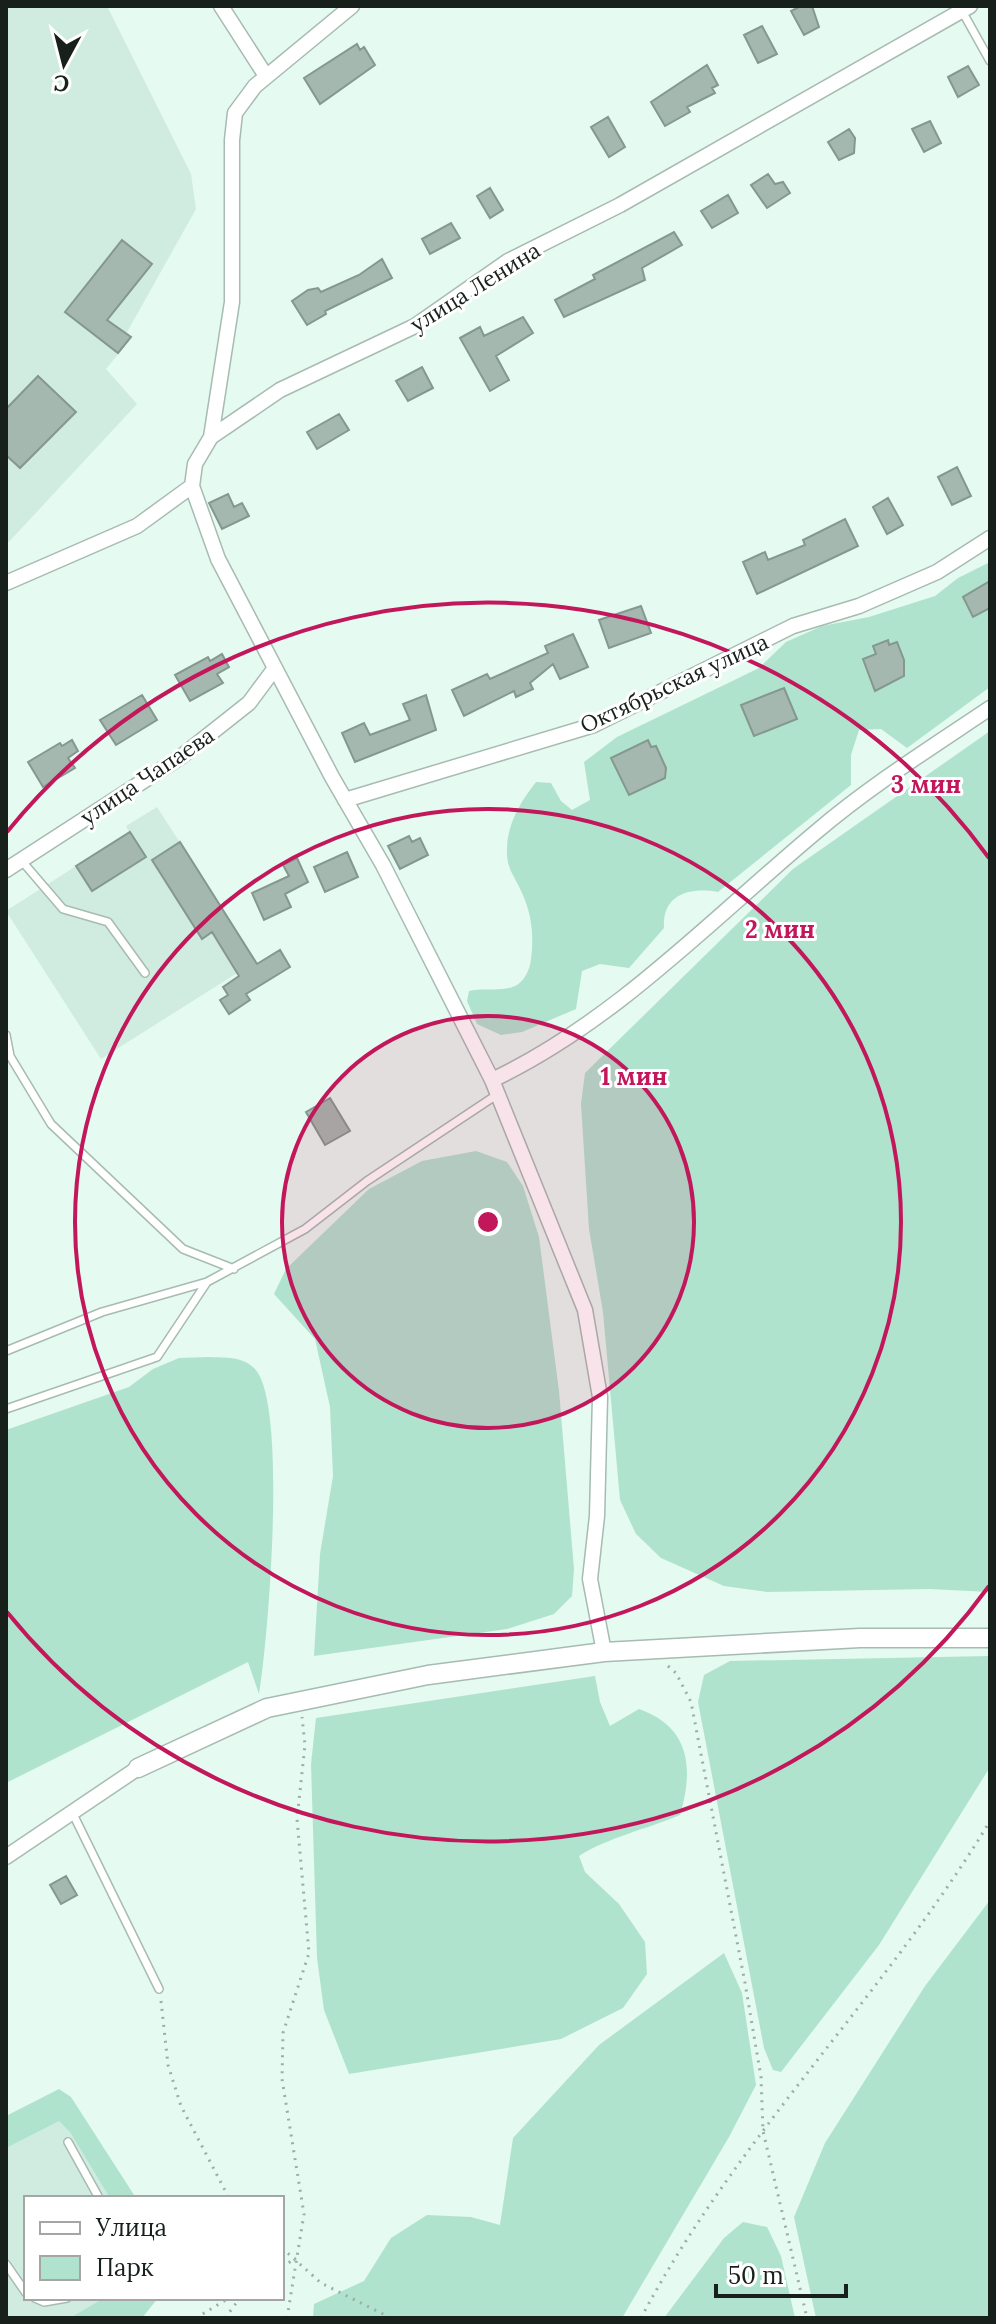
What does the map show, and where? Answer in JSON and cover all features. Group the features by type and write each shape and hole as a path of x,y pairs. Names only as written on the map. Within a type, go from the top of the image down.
{"street":[{"path":"221,6 266,76"},
{"path":"211,437 232,302 235,113 266,76 352,6"},
{"name":"улица Ленина","path":"192,486 195,464 211,437 280,390 415,326 508,261 620,205 966,8"},
{"path":"6,583 137,526 192,486 218,559 345,800 383,865 495,1087 585,1310 600,1397 597,1516 590,1579 604,1652"},
{"name":"Октябрьская улица","path":"345,800 594,725 793,626 859,606 937,572 990,538"},
{"name":"улица Чапаева","path":"6,870 193,747 249,703 275,668"},
{"path":"495,1087 596,1016 683,949 818,830 990,708"},
{"path":"6,1857 138,1768 267,1708 428,1675 604,1652 860,1638 990,1638"}],"lane":[{"path":"966,8 990,61"},
{"path":"21,860 63,909 108,922 145,973"},
{"path":"6,1035 10,1056 51,1124 183,1249 234,1269"},
{"path":"6,1351 102,1312 207,1282 234,1269 305,1229 495,1087"},
{"path":"6,1409 157,1357 207,1282"},
{"path":"72,1812 159,1989"},
{"path":"68,2142 98,2196"},
{"path":"6,2264 24,2290"}],"path":[{"path":"650,1650 676,1673 691,1702 761,2077 763,2131 807,2318"},
{"path":"287,2318 304,2214 282,2063 283,2033 309,1953 297,1819 305,1745 300,1701"},
{"path":"641,2318 677,2250 763,2131 905,1949 990,1821"},
{"path":"159,1989 168,2065 181,2106 228,2196"},
{"path":"284,2249 321,2283 391,2318"},
{"path":"284,2266 296,2258"},
{"path":"196,2318 226,2300"},
{"path":"225,2318 238,2300"}],"shaded area":[{"path":"6,6 107,6 191,174 196,209 126,334 131,338 106,369 137,404 6,545"},
{"path":"157,807 256,961 101,1059 6,911 129,832 126,826"},
{"path":"62,2101 120,2196 24,2196 24,2300 112,2300 79,2318 6,2318 6,2133"}],"green space":[{"path":"990,562 990,687 907,748 881,729 859,730 851,755 851,785 718,892 688,892 673,900 665,916 664,928 629,968 600,964 582,971 576,1009 522,1032 501,1035 477,1024 467,1001 469,991 512,987 522,980 530,967 530,917 509,867 507,849 509,831 516,813 536,782 551,783 561,801 572,810 590,800 584,762 617,737 759,668 786,642 822,626 869,617 935,596 958,578"},
{"path":"990,731 990,1592 929,1589 767,1592 724,1586 661,1558 636,1534 620,1500 603,1312 589,1229 581,1104 585,1073 793,869"},
{"path":"476,1151 507,1162 523,1186 539,1237 559,1391 574,1569 572,1596 554,1614 507,1629 314,1656 320,1554 333,1476 330,1407 315,1339 274,1294 286,1269 369,1189 422,1161"},
{"path":"179,1358 239,1360 255,1369 265,1391 271,1427 273,1525 259,1694 248,1662 6,1783 6,1430 129,1387 153,1369"},
{"path":"990,1656 990,1767 879,1945 781,2072 773,2070 764,2048 698,1702 704,1675 730,1661"},
{"path":"595,1676 600,1702 610,1726 639,1709 656,1717 678,1738 687,1766 680,1815 615,1838 579,1856 585,1872 619,1904 645,1942 647,1974 623,2008 561,2039 349,2074 324,2010 317,1958 311,1764 316,1718"},
{"path":"990,1900 990,2318 816,2318 794,2217 825,2143 925,1986"},
{"path":"724,1953 742,1993 756,2085 729,2137 622,2318 313,2318 314,2304 364,2281 391,2238 427,2215 471,2217 500,2225 513,2138 599,2045"},
{"path":"59,2089 71,2097 135,2196 109,2196 70,2132 59,2121 6,2148 6,2116"},
{"path":"743,2222 767,2227 781,2256 795,2318 664,2318 724,2238"},
{"path":"101,2300 156,2300 142,2318 70,2318"}],"building":[{"path":"801,6 812,6 819,27 804,35 791,11"},
{"path":"762,26 777,54 758,63 744,35"},
{"path":"357,44 360,50 364,47 375,65 320,104 304,78"},
{"path":"707,65 718,85 712,88 715,93 687,107 690,112 665,126 651,102"},
{"path":"968,66 979,85 958,97 948,77"},
{"path":"608,117 625,147 609,157 591,127"},
{"path":"930,121 941,143 924,152 912,129"},
{"path":"849,129 855,138 854,153 839,160 828,142"},
{"path":"768,174 775,184 783,182 790,193 767,208 751,185"},
{"path":"490,188 503,210 490,218 477,196"},
{"path":"728,195 738,213 712,228 701,211"},
{"path":"451,223 460,238 430,254 422,239"},
{"path":"674,232 682,245 642,268 645,280 564,317 555,300 595,279 593,275"},
{"path":"122,240 152,264 107,320 131,337 118,353 65,312"},
{"path":"382,259 392,278 325,311 326,314 307,325 292,301 308,290 318,288 321,292 359,275"},
{"path":"523,317 533,333 496,356 509,380 490,391 460,338 480,327 484,336"},
{"path":"422,367 433,388 408,401 396,381"},
{"path":"38,376 76,412 20,468 6,455 6,409"},
{"path":"339,414 349,430 317,449 307,432"},
{"path":"957,467 971,496 952,505 938,477"},
{"path":"228,494 234,507 242,503 249,516 222,529 209,503"},
{"path":"888,498 903,525 887,534 873,507"},
{"path":"845,519 858,546 757,594 743,562 765,552 768,560 805,545 803,540"},
{"path":"990,581 990,608 973,617 963,597"},
{"path":"641,606 651,633 609,648 599,620"},
{"path":"573,634 588,667 560,679 553,664 530,683 533,689 516,697 514,691 464,716 452,690 487,674 490,679 548,653 545,646"},
{"path":"888,640 889,645 897,642 904,660 904,676 875,691 863,659 876,654 873,646"},
{"path":"222,654 229,667 217,674 223,683 190,701 175,675 208,657 210,661"},
{"path":"784,688 797,719 754,736 741,705"},
{"path":"142,695 157,720 116,745 100,720"},
{"path":"426,695 436,730 355,762 342,733 364,723 370,735 410,720 403,704"},
{"path":"72,740 78,751 68,758 75,768 43,787 28,762 60,743 62,746"},
{"path":"648,740 651,747 656,746 666,768 665,778 629,795 611,758"},
{"path":"130,832 146,857 92,891 76,866"},
{"path":"409,836 412,842 420,838 428,855 400,869 388,846"},
{"path":"180,842 257,964 280,950 290,967 246,994 250,1000 229,1014 220,1000 228,995 223,987 239,976 212,932 202,939 152,860"},
{"path":"347,852 358,877 325,892 314,867"},
{"path":"297,858 308,882 285,894 291,907 264,920 252,893 289,876 283,865"},
{"path":"330,1098 350,1131 325,1145 306,1112"},
{"path":"66,1876 77,1895 61,1904 50,1885"}]}
